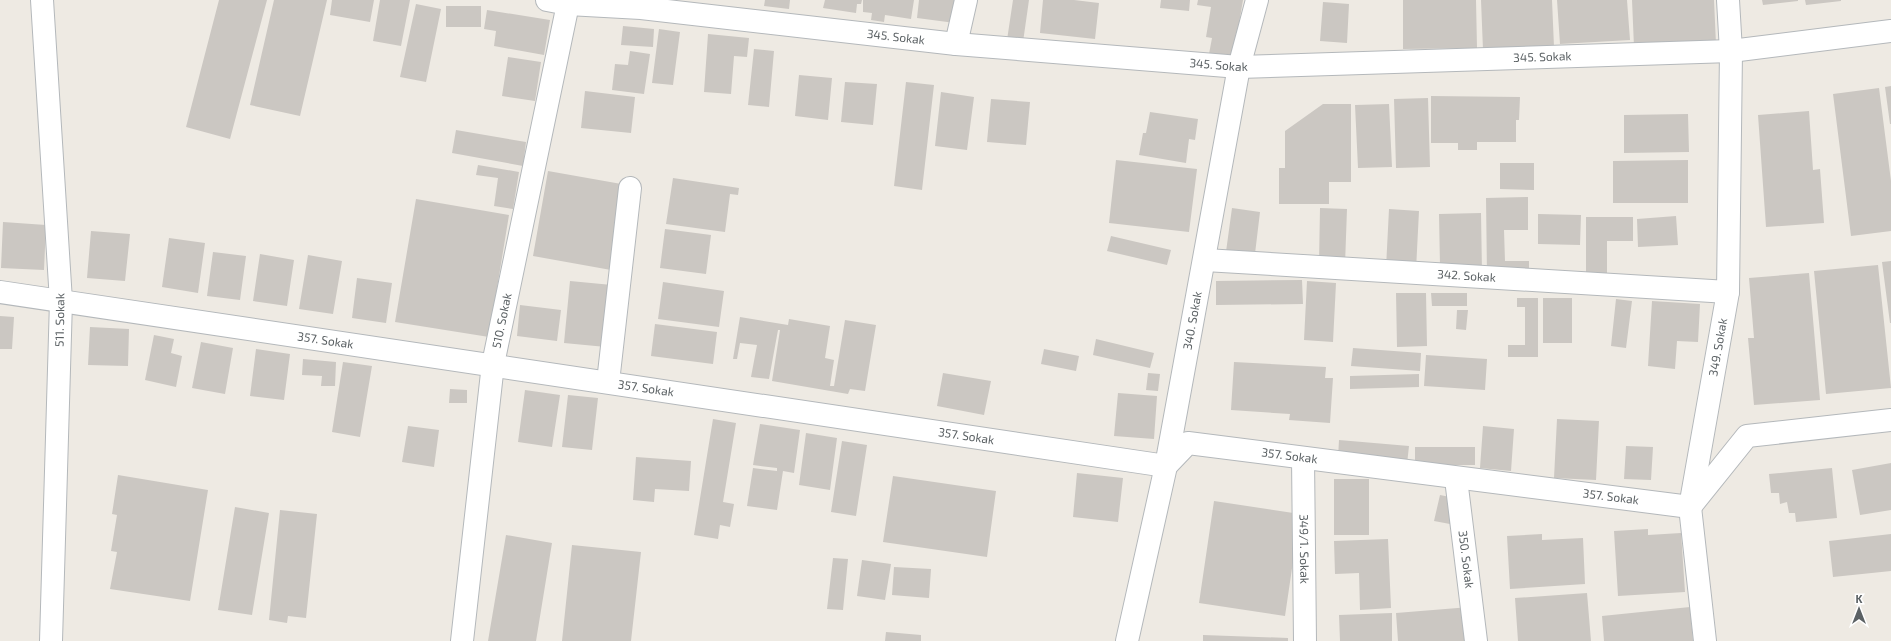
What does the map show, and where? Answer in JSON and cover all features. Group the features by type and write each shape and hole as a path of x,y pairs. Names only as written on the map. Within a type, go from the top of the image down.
{"street":[{"name":"511. Sokak","path":"42,0 61,301 51,641"},
{"name":"345. Sokak","path":"547,0 568,4 642,4 956,44 1239,67 1731,52 1891,31"},
{"path":"956,44 966,0"},
{"name":"340. Sokak","path":"1127,641 1166,466 1205,260 1239,67 1257,0"},
{"name":"349. Sokak","path":"1706,641 1690,507 1728,292 1731,52 1728,0"},
{"name":"510. Sokak","path":"462,641 493,364 568,4"},
{"path":"608,382 630,188"},
{"name":"342. Sokak","path":"1205,260 1728,292"},
{"name":"357. Sokak","path":"0,292 493,364 1166,466 1188,443 1456,479 1690,507"},
{"path":"1690,507 1747,436 1891,420"},
{"name":"349/1. Sokak","path":"1303,458 1305,641"},
{"name":"350. Sokak","path":"1456,479 1476,641"}],"building":[{"path":"219,0 267,0 230,139 186,127"},
{"path":"274,0 327,0 300,116 250,105"},
{"path":"332,0 374,0 370,22 330,15"},
{"path":"380,0 410,0 401,46 373,41"},
{"path":"765,0 790,0 789,9 764,6"},
{"path":"825,0 862,0 861,4 857,4 856,13 823,8"},
{"path":"863,0 914,0 911,19 885,15 884,22 871,20 872,13 863,12"},
{"path":"919,0 958,0 955,23 917,18"},
{"path":"1013,0 1029,0 1023,42 1007,40"},
{"path":"1043,0 1074,0 1099,3 1095,39 1040,33"},
{"path":"1161,0 1190,0 1189,11 1160,8"},
{"path":"1198,0 1243,0 1233,58 1209,54 1212,38 1206,37 1211,7 1197,5"},
{"path":"1403,0 1476,0 1477,48 1403,49"},
{"path":"1481,0 1552,0 1554,47 1483,50"},
{"path":"1557,0 1627,0 1630,40 1560,44"},
{"path":"1632,0 1714,0 1716,44 1634,47"},
{"path":"1762,0 1798,0 1798,1 1763,5"},
{"path":"1805,0 1841,0 1841,1 1806,5"},
{"path":"1323,2 1349,4 1347,43 1320,41"},
{"path":"416,4 441,9 426,82 400,77"},
{"path":"446,6 481,6 481,27 446,27"},
{"path":"487,10 550,20 544,55 494,46 496,31 484,29"},
{"path":"623,26 654,29 653,47 621,45"},
{"path":"659,29 680,32 673,85 652,83"},
{"path":"708,34 749,38 747,57 734,56 731,94 704,92"},
{"path":"754,49 774,51 769,107 748,105"},
{"path":"630,51 650,54 644,94 612,90 615,64 628,65"},
{"path":"508,57 541,62 535,101 502,96"},
{"path":"799,75 832,78 828,120 795,116"},
{"path":"845,82 877,84 873,125 841,122"},
{"path":"906,82 934,85 922,190 894,186"},
{"path":"1891,86 1891,124 1890,124 1885,87"},
{"path":"1879,88 1891,181 1891,231 1851,236 1833,94"},
{"path":"585,91 635,97 631,133 581,128"},
{"path":"941,92 974,97 967,150 935,146"},
{"path":"1431,96 1520,97 1519,120 1516,120 1516,142 1477,142 1477,150 1458,150 1458,143 1431,143"},
{"path":"1428,98 1430,167 1396,168 1394,99"},
{"path":"991,99 1030,102 1026,145 987,142"},
{"path":"1323,104 1351,104 1351,182 1329,182 1329,204 1279,204 1279,168 1285,168 1285,131"},
{"path":"1389,104 1392,167 1358,168 1355,105"},
{"path":"1809,111 1813,170 1820,169 1824,223 1766,227 1758,115"},
{"path":"1150,112 1198,119 1195,140 1189,139 1186,163 1139,155 1143,133 1146,133"},
{"path":"1688,114 1689,152 1624,153 1624,115"},
{"path":"456,130 526,142 523,166 452,153"},
{"path":"1116,160 1197,169 1189,232 1109,223"},
{"path":"1688,160 1688,203 1613,203 1613,161"},
{"path":"1500,163 1534,163 1534,190 1500,189"},
{"path":"478,165 519,172 513,209 494,206 498,178 476,175"},
{"path":"548,171 627,185 611,270 533,256"},
{"path":"673,178 739,188 738,195 730,194 725,232 666,224"},
{"path":"1528,197 1528,230 1504,230 1505,261 1529,261 1529,275 1487,275 1486,198"},
{"path":"416,199 509,215 489,337 395,322"},
{"path":"1232,208 1260,212 1254,262 1225,259"},
{"path":"1320,208 1347,209 1345,265 1319,264"},
{"path":"1389,209 1419,211 1416,270 1386,268"},
{"path":"1481,213 1482,272 1440,266 1439,214"},
{"path":"1538,214 1581,215 1580,245 1538,244"},
{"path":"1676,216 1678,245 1638,247 1637,219"},
{"path":"1586,217 1633,217 1633,241 1607,241 1607,276 1586,276"},
{"path":"3,222 46,225 44,270 1,268"},
{"path":"665,229 711,235 706,274 660,268"},
{"path":"91,231 130,234 125,281 87,278"},
{"path":"1111,236 1171,250 1167,265 1107,251"},
{"path":"169,238 205,243 198,293 162,287"},
{"path":"213,252 246,256 240,300 207,296"},
{"path":"260,254 294,260 287,306 253,301"},
{"path":"308,255 342,261 333,314 299,309"},
{"path":"1891,261 1891,323 1890,323 1882,262"},
{"path":"1878,265 1891,388 1826,394 1814,271"},
{"path":"1809,273 1820,400 1754,405 1748,338 1754,338 1749,278"},
{"path":"357,278 392,283 386,323 352,318"},
{"path":"1302,280 1303,304 1216,305 1216,281"},
{"path":"570,281 612,285 606,347 564,343"},
{"path":"1307,281 1336,283 1333,342 1304,340"},
{"path":"663,282 724,291 719,327 658,319"},
{"path":"1396,293 1426,293 1427,346 1397,347"},
{"path":"1431,293 1467,293 1467,306 1432,306"},
{"path":"1517,298 1538,298 1538,357 1508,357 1508,345 1525,345 1525,307 1517,307"},
{"path":"1543,298 1572,298 1572,343 1543,343"},
{"path":"1616,299 1632,301 1626,348 1611,346"},
{"path":"1652,301 1700,304 1698,342 1677,341 1675,369 1648,366"},
{"path":"520,305 561,310 557,341 517,336"},
{"path":"1457,310 1468,310 1466,330 1456,329"},
{"path":"0,316 14,317 12,349 0,349"},
{"path":"740,317 788,325 789,319 830,326 825,358 834,360 830,386 834,386 845,320 876,325 865,391 850,389 848,394 772,381 780,330 778,330 769,379 751,377 757,345 740,343 737,359 733,359"},
{"path":"655,324 717,332 713,364 651,356"},
{"path":"90,327 129,329 128,366 88,365"},
{"path":"154,335 174,339 171,353 182,356 176,387 145,380"},
{"path":"1096,339 1154,353 1150,368 1093,355"},
{"path":"201,342 233,348 225,394 192,388"},
{"path":"1353,348 1421,353 1420,371 1351,366"},
{"path":"256,349 290,354 284,400 250,396"},
{"path":"1044,349 1079,356 1076,371 1041,364"},
{"path":"1426,355 1487,359 1485,390 1424,386"},
{"path":"303,359 336,362 335,386 321,386 322,376 302,375"},
{"path":"343,362 372,366 360,437 332,432"},
{"path":"1234,362 1326,367 1325,378 1333,378 1330,423 1289,420 1290,414 1231,410"},
{"path":"943,373 991,381 984,415 937,406"},
{"path":"1148,373 1160,374 1158,391 1146,390"},
{"path":"1419,374 1419,387 1350,389 1350,376"},
{"path":"450,389 467,390 467,403 449,403"},
{"path":"525,390 560,395 552,447 518,442"},
{"path":"1118,393 1157,396 1154,439 1114,436"},
{"path":"568,395 598,398 592,450 562,447"},
{"path":"713,419 736,423 723,502 734,504 730,527 720,525 718,539 694,535"},
{"path":"1557,419 1599,421 1596,480 1554,478"},
{"path":"760,424 800,430 794,473 783,471 777,510 747,506 753,468 777,471 777,468 753,465"},
{"path":"408,426 439,430 434,467 402,462"},
{"path":"1483,426 1514,429 1511,471 1480,468"},
{"path":"806,433 837,438 830,490 799,485"},
{"path":"1339,440 1409,446 1407,464 1338,458"},
{"path":"842,441 867,445 856,516 831,512"},
{"path":"1626,446 1653,447 1651,480 1624,479"},
{"path":"1415,447 1475,447 1475,465 1415,465"},
{"path":"636,457 691,461 689,491 655,489 654,502 633,500"},
{"path":"1891,463 1891,510 1860,515 1852,470"},
{"path":"1832,468 1837,518 1796,522 1795,513 1789,513 1787,502 1780,504 1779,493 1771,493 1769,474"},
{"path":"1077,473 1123,478 1118,522 1073,517"},
{"path":"118,475 208,490 190,601 110,589 117,552 111,551 117,515 112,514"},
{"path":"893,476 996,491 987,557 883,542"},
{"path":"1334,479 1369,479 1369,535 1334,535"},
{"path":"1440,495 1455,498 1450,524 1434,521"},
{"path":"1214,501 1300,514 1285,616 1199,603"},
{"path":"235,507 269,513 252,615 218,610"},
{"path":"280,510 317,514 306,618 288,616 287,623 269,620"},
{"path":"1648,529 1648,535 1681,533 1685,592 1618,596 1614,531"},
{"path":"1542,534 1542,540 1583,538 1585,584 1510,589 1507,536"},
{"path":"1891,534 1891,571 1833,577 1829,541"},
{"path":"506,535 552,543 536,641 488,641"},
{"path":"1388,539 1391,608 1360,610 1359,573 1335,574 1334,541"},
{"path":"572,545 641,552 631,641 562,641"},
{"path":"833,558 848,559 843,610 827,609"},
{"path":"862,560 891,564 885,600 857,596"},
{"path":"894,567 931,569 929,598 892,595"},
{"path":"1587,593 1591,641 1518,641 1515,598"},
{"path":"1470,607 1472,641 1398,641 1396,613"},
{"path":"1690,607 1693,641 1604,641 1602,616"},
{"path":"1392,613 1392,641 1340,641 1339,615"},
{"path":"886,632 921,635 921,641 885,641"},
{"path":"1203,635 1288,638 1288,641 1203,641"}]}
